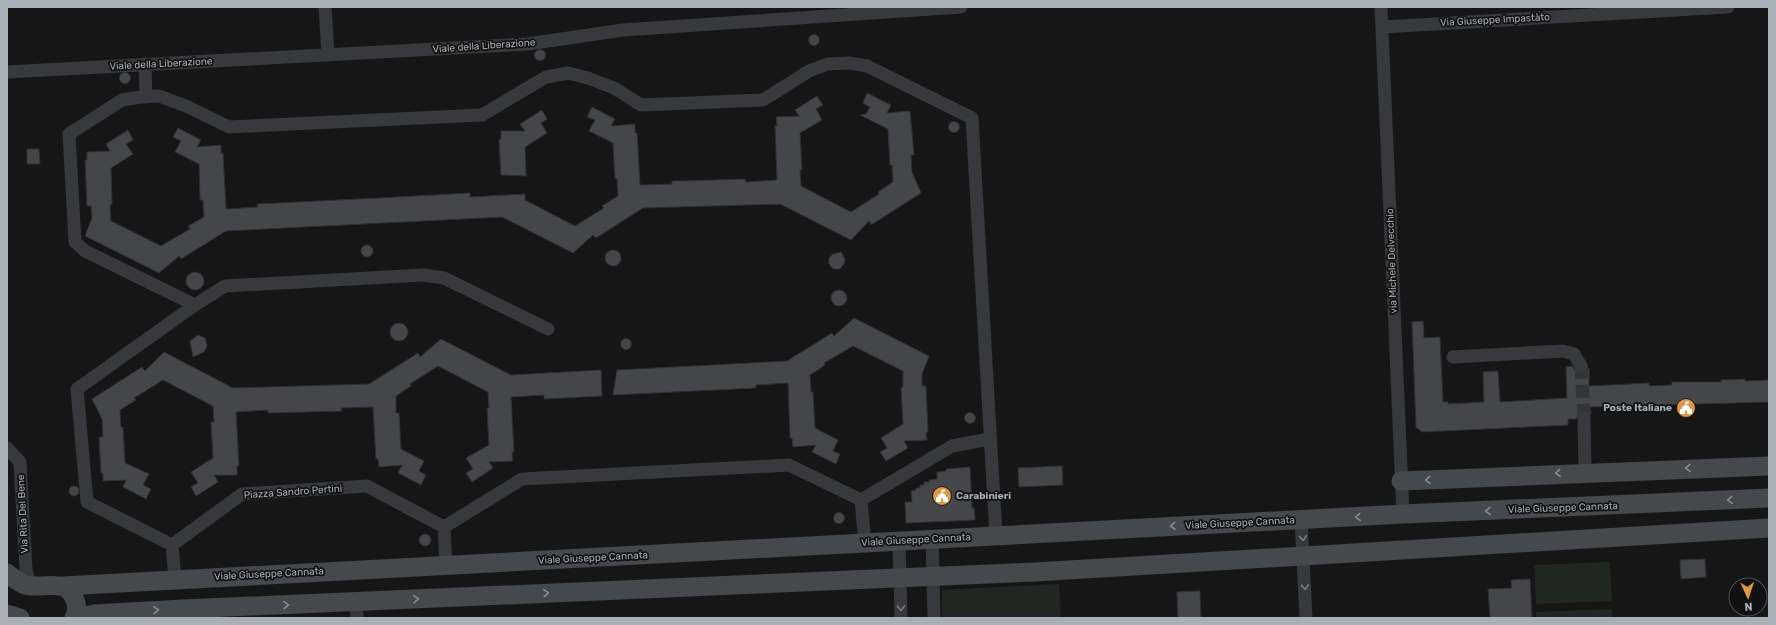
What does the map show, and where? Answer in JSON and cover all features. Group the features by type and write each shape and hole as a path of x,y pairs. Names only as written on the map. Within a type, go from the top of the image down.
{"street":[{"path":"325,7 328,55"},
{"name":"Viale della Liberazione","path":"7,72 528,44 623,30 838,11 961,7"},
{"name":"via Michele Delvecchio","path":"1381,7 1403,514"},
{"name":"Via Giuseppe Impastàto","path":"1382,27 1728,7"},
{"path":"194,305 85,252 75,242 69,134 122,100 159,96 186,106 229,127 482,114 546,77 568,73 588,78 614,88 641,105 763,100 809,71 822,66 849,63 867,66 972,118 996,536"},
{"path":"145,64 146,97"},
{"path":"175,579 172,545 87,502 77,389 194,305 226,286 423,275 444,278 548,329"},
{"path":"1452,357 1563,351 1574,354 1581,366"},
{"path":"1584,418 1585,472"},
{"path":"861,500 952,446 990,439"},
{"name":"Via Rita Del Bene","path":"7,448 20,462 26,570 30,585"},
{"path":"446,566 444,527 522,479 789,465 861,500"},
{"path":"1401,481 1585,472 1769,466"},
{"name":"Piazza Sandro Pertini","path":"172,545 242,494 367,486 444,527"},
{"name":"Viale Giuseppe Cannata","path":"7,573 15,580 30,585 64,586 1403,514 1769,498"},
{"path":"861,500 865,543"},
{"path":"1301,520 1306,618"},
{"path":"64,586 73,593 76,603 75,618 95,614 175,609 357,610 1769,528"},
{"path":"932,539 934,618"},
{"path":"899,541 901,618"},
{"path":"7,614 20,618"}],"shaded area":[{"path":"1610,562 1612,601 1536,604 1534,565"},
{"path":"1059,584 1061,618 942,618 942,590"},
{"path":"1612,609 1612,618 1536,618 1536,612"}],"building":[{"path":"814,34 818,36 820,40 818,44 814,46 810,44 808,40 810,36"},
{"path":"538,50 542,50 544,51 544,59 538,60 535,57 535,53"},
{"path":"123,73 127,73 129,74 129,82 123,83 120,80 120,76"},
{"path":"867,93 891,105 887,113 910,111 914,155 911,155 912,172 921,193 871,225 869,221 851,240 780,204 643,208 596,238 593,235 573,253 502,217 226,231 181,259 179,256 159,273 85,236 92,218 91,206 87,206 85,160 87,160 87,152 110,151 106,144 128,130 133,140 126,144 133,154 111,168 111,221 161,246 190,229 188,226 204,217 203,200 200,200 199,164 175,152 181,141 173,137 178,128 201,140 197,147 221,145 221,154 223,153 226,209 258,207 257,204 470,193 470,197 525,194 525,200 575,226 604,208 602,206 618,196 617,179 615,179 613,143 589,131 595,120 587,117 592,107 615,119 611,126 635,124 635,133 637,133 640,185 672,184 672,181 745,179 746,182 777,180 776,117 799,116 795,110 817,96 823,105 816,109 822,120 800,133 802,170 800,170 801,186 851,212 879,194 878,192 893,182 892,165 890,165 888,129 860,115 866,114 870,107 863,103"},
{"path":"542,110 547,119 541,123 547,133 525,147 526,176 501,175 499,140 501,139 501,131 525,131 520,124"},
{"path":"954,121 958,123 960,127 958,131 954,133 950,131 948,127 950,123"},
{"path":"27,149 39,149 40,164 27,164"},
{"path":"365,245 369,245 373,251 369,257 365,257 361,253 361,249"},
{"path":"610,250 616,250 621,255 619,264 616,266 610,266 605,261 605,255"},
{"path":"841,252 845,259 844,264 840,269 833,269 829,264 829,258 833,254"},
{"path":"195,272 201,275 204,281 201,287 195,290 189,287 186,281 189,275"},
{"path":"836,290 842,290 847,295 845,304 842,306 836,306 831,301 831,295"},
{"path":"854,318 929,356 922,374 922,386 926,386 927,440 904,441 908,448 886,461 880,452 887,448 881,438 903,424 901,388 903,387 903,371 853,346 824,363 825,365 810,375 811,392 813,392 815,428 838,440 833,451 840,454 836,464 812,452 816,445 793,447 792,438 790,438 788,383 756,385 756,388 613,395 617,370 787,361 832,333 834,336"},
{"path":"1423,321 1424,338 1440,337 1443,402 1448,402 1448,404 1484,402 1483,372 1498,371 1500,402 1567,398 1566,367 1572,366 1577,373 1581,374 1585,373 1589,368 1589,386 1649,383 1649,386 1672,385 1672,382 1721,382 1721,380 1745,379 1745,381 1769,380 1769,402 1590,407 1591,414 1584,410 1580,411 1576,419 1568,419 1568,425 1422,432 1416,427 1412,322"},
{"path":"399,323 405,326 408,332 405,338 399,341 393,338 390,332 393,326"},
{"path":"198,335 205,338 207,346 204,352 193,357 190,341"},
{"path":"626,338 630,340 632,344 630,348 626,350 622,348 620,344 622,340"},
{"path":"441,339 511,375 601,370 602,396 544,399 544,395 511,397 514,452 512,452 513,461 489,462 493,468 472,482 466,473 473,469 466,458 489,445 487,408 489,408 488,392 438,366 410,384 411,386 396,396 396,413 399,413 401,449 424,461 419,471 426,475 421,485 398,473 402,465 379,467 378,459 376,459 373,407 341,408 342,411 268,413 268,410 236,412 239,466 237,466 237,475 214,475 218,482 196,496 191,487 198,483 191,472 213,458 211,422 214,422 213,406 163,380 134,398 136,400 120,410 121,427 123,427 125,463 149,474 143,485 151,489 146,499 123,487 126,480 103,481 103,473 101,473 99,437 103,437 102,419 92,399 142,367 145,371 164,352 233,388 369,384 418,353 420,357"},
{"path":"970,412 974,414 976,418 974,422 970,424 966,422 964,418 966,414"},
{"path":"1062,466 1063,485 1019,487 1018,468"},
{"name":"Carabinieri","path":"970,467 972,508 974,508 975,520 906,523 905,502 912,502 911,491 916,490 916,488 920,488 920,485 924,485 924,482 937,479 937,472 946,471 946,469"},
{"path":"72,486 76,486 78,487 78,495 72,496 69,493 69,489"},
{"path":"839,512 843,514 845,518 843,522 839,524 835,522 833,518 835,514"},
{"path":"425,534 429,536 431,540 429,544 425,546 421,544 419,540 421,536"},
{"path":"1705,559 1706,577 1681,579 1680,560"},
{"path":"1530,579 1532,618 1490,618 1488,589 1512,588 1511,580"},
{"path":"1200,591 1201,618 1178,618 1177,592"}],"tunnel":[{"path":"1581,366 1584,418"}],"place":[{"name":"Poste Italiane","path":"1686,408"},
{"name":"Carabinieri","path":"942,496"}]}
